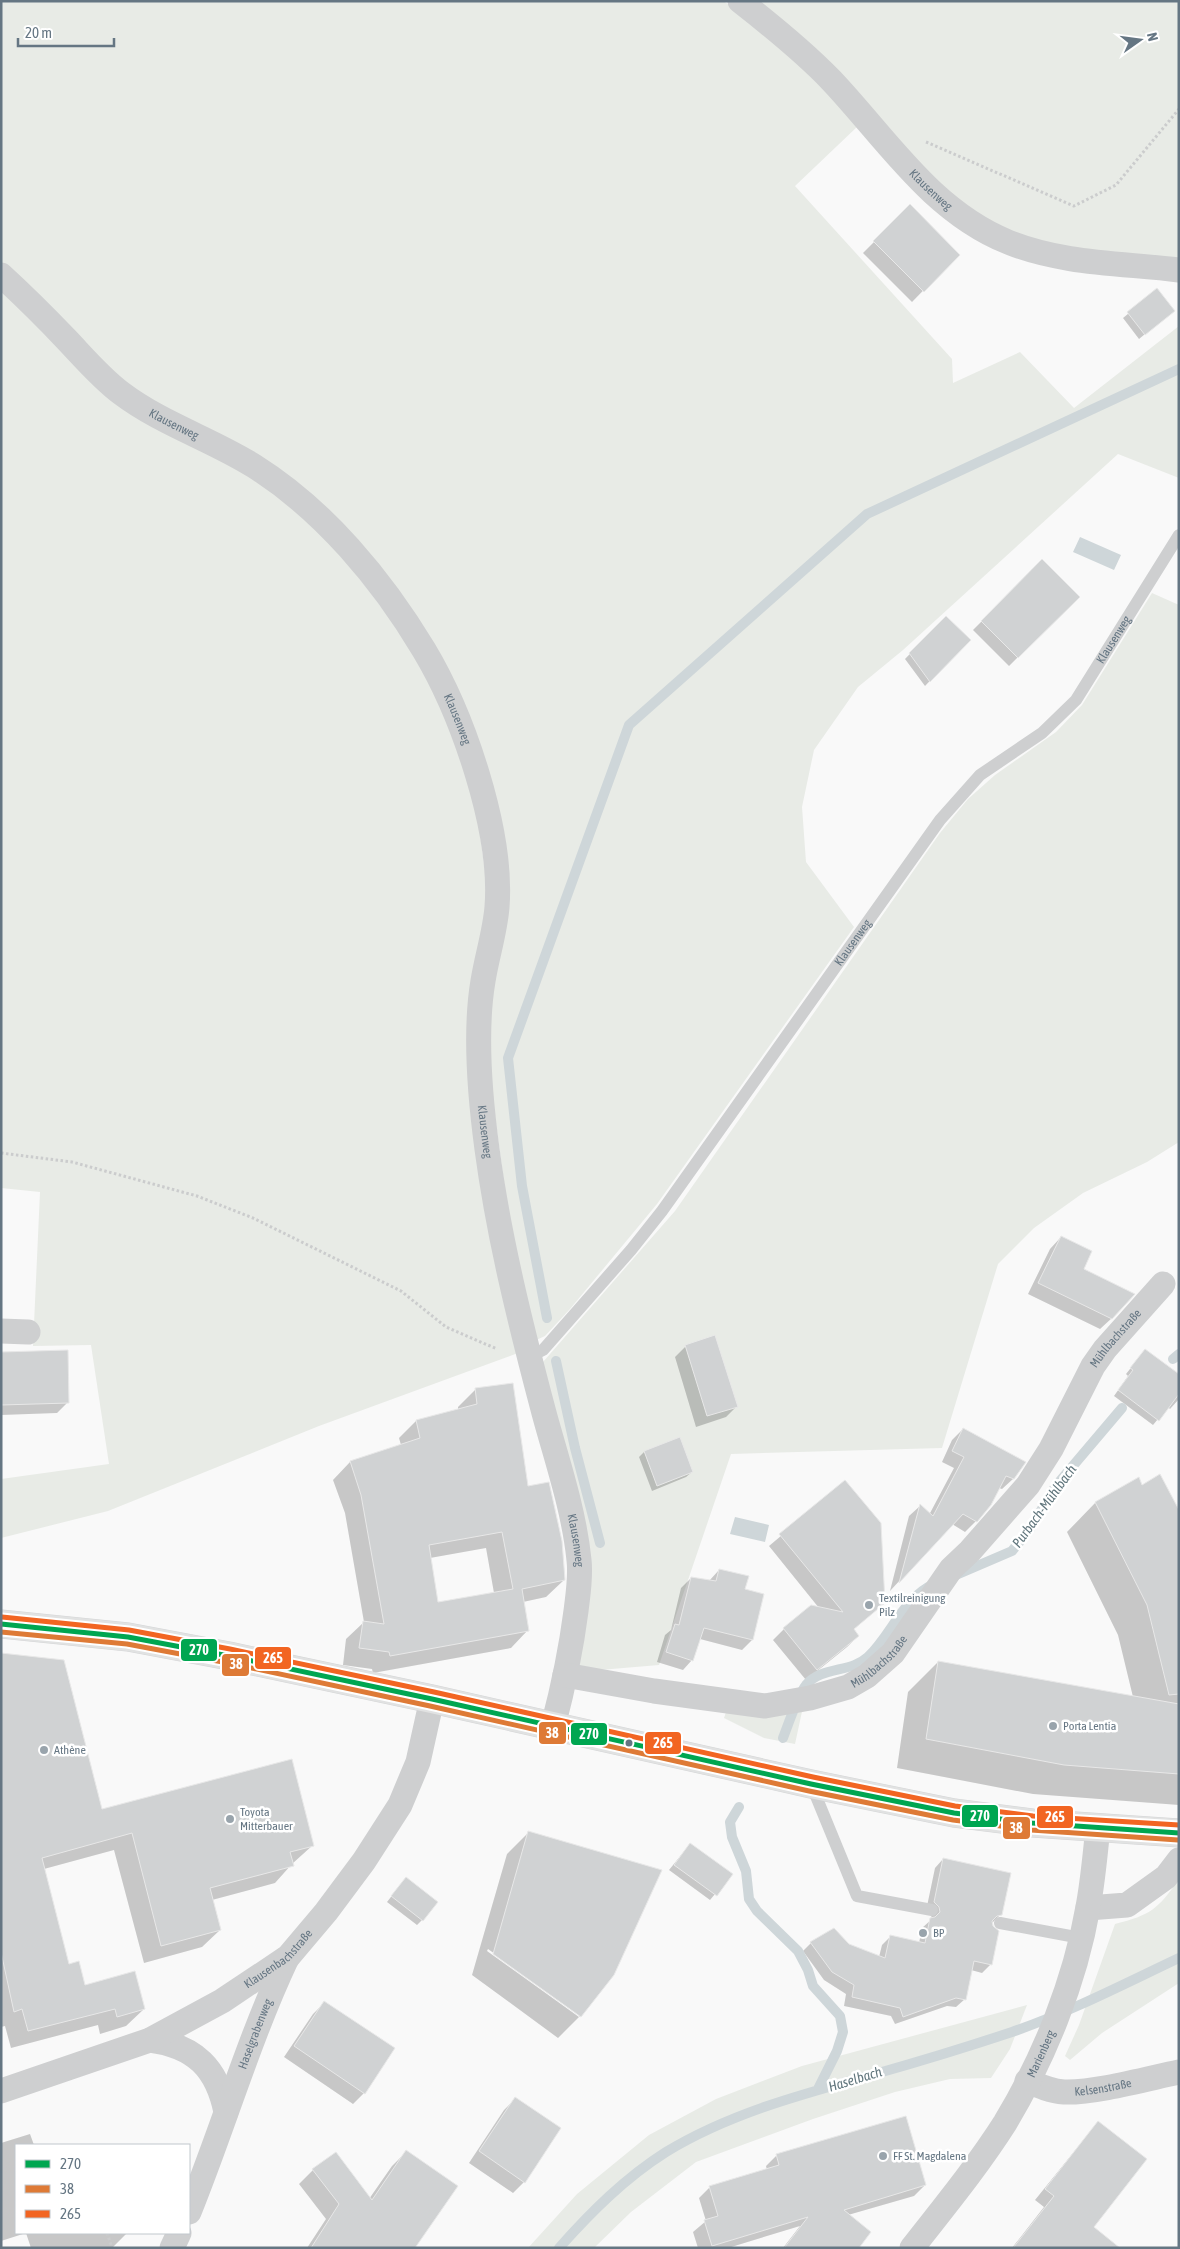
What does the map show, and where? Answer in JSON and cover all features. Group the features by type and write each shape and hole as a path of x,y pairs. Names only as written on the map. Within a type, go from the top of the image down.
{"main road":[{"path":"1,1624 146,1640 432,1699 811,1784 954,1813 1032,1823 1179,1833"}],"street":[{"name":"Klausenweg","path":"740,1 800,49 862,115 895,155 948,205 976,227 1008,242 1050,256 1179,270"},
{"name":"Klausenweg","path":"1,275 42,315 96,373 122,394 174,426 252,465 290,491 340,539 370,574 400,614 424,651 452,706 467,745 489,823 496,862 497,905 492,944 482,982 480,1019 482,1102 487,1150 507,1266 566,1494 579,1560 579,1584 572,1644 553,1726"},
{"name":"Mühlbachstraße","path":"565,1675 716,1700 765,1706 810,1698 848,1687 867,1676 897,1648 951,1568 984,1536 1028,1485 1051,1449 1100,1356 1130,1319 1163,1284"},
{"path":"1,1331 28,1332"},
{"name":"Klausenbachstraße","path":"1,2091 150,2040 214,2006 288,1957 326,1912 364,1861 400,1805 418,1762 432,1699"},
{"name":"Marienberg","path":"912,2248 972,2170 1005,2122 1040,2054 1073,1968 1081,1938 1088,1908 1098,1828"},
{"path":"1088,1908 1127,1905 1166,1877 1179,1860"},
{"name":"Haselgrabenweg","path":"190,2210 212,2156 265,2004 288,1957"},
{"path":"150,2040 178,2046 206,2066 222,2090 226,2112"},
{"name":"Kelsenstraße","path":"1027,2081 1044,2088 1063,2092 1083,2091 1179,2072"},
{"path":"172,2248 179,2234"}],"lane":[{"name":"Klausenweg","path":"529,1357 543,1350 631,1250 662,1211 940,820 980,775 1042,733 1076,700 1179,535"},
{"path":"811,1784 857,1896 932,1910"},
{"path":"1000,1923 1081,1938"}],"path":[{"path":"924,141 1074,206 1116,185 1179,109"},
{"path":"1,1153 72,1162 206,1200 253,1218 401,1291 446,1327 504,1352 529,1357"},
{"path":"107,2234 112,2248"}],"shaded area":[{"path":"1,1 723,1 756,21 789,51 858,126 795,186 952,359 953,383 1020,352 1074,408 1179,326 1179,478 1118,454 903,650 858,687 814,750 802,807 806,862 854,927 657,1204 570,1309 545,1336 534,1341 516,1269 488,1065 494,816 384,576 133,389 1,266"},
{"path":"755,1 1179,1 1179,263 1034,242 959,205"},
{"path":"1,287 323,531 417,654 450,722 475,794 489,904 473,995 518,1353 319,1426 108,1511 1,1538 1,1479 109,1464 91,1345 33,1346 40,1192 1,1188"},
{"path":"1080,537 1121,555 1114,570 1073,552"},
{"path":"1152,593 1179,605 1179,1142 1147,1162 1083,1193 1034,1228 998,1264 942,1448 731,1454 659,1665 588,1671 580,1666 580,1653 543,1362 675,1211 940,833 968,799 995,775 1056,732 1082,705"},
{"path":"735,1517 769,1525 765,1542 730,1534"},
{"path":"803,1707 795,1744 764,1738 724,1718 727,1709"},
{"path":"1179,1879 1179,1983 1102,2033 1070,2060 1065,2056 1079,2025 1115,1924 1146,1914 1159,1904"},
{"path":"1027,2005 1010,2049 991,2078 950,2079 895,2092 813,2119 696,2162 631,2212 594,2248 528,2248 577,2194 649,2135 716,2099 802,2066"}],"building":[{"path":"910,204 960,255 924,292 873,241"},
{"path":"1157,288 1175,311 1145,335 1127,312"},
{"path":"1042,559 1080,597 1018,658 981,621"},
{"path":"946,616 971,640 930,682 909,653"},
{"path":"1061,1236 1092,1251 1084,1269 1135,1294 1112,1319 1038,1283"},
{"path":"715,1335 738,1407 707,1416 685,1345"},
{"path":"1145,1349 1179,1374 1179,1394 1159,1421 1118,1390 1133,1370 1130,1368"},
{"path":"68,1350 69,1403 1,1405 1,1352"},
{"path":"513,1383 528,1486 549,1482 562,1541 565,1580 522,1589 529,1631 390,1656 389,1652 359,1648 363,1621 384,1624 361,1495 350,1461 420,1438 416,1420 477,1404 475,1388","holes":["502,1532 513,1589 438,1602 429,1545"]},
{"path":"963,1428 1026,1462 1014,1479 1006,1476 991,1505 977,1522 963,1514 899,1583 920,1504 933,1516 964,1457 952,1451"},
{"path":"680,1437 693,1472 657,1486 644,1451"},
{"path":"1160,1474 1179,1510 1179,1694 1169,1695 1147,1605 1095,1502 1139,1477 1142,1485"},
{"path":"845,1480 881,1523 885,1603 854,1629 859,1636 817,1670 783,1628 811,1605 843,1612 779,1534"},
{"path":"719,1569 749,1576 745,1589 764,1594 753,1640 704,1628 693,1661 666,1652 675,1624 679,1625 691,1577 716,1581"},
{"path":"1,1653 64,1660 102,1809 292,1759 314,1846 290,1852 294,1866 210,1888 221,1930 161,1946 132,1833 42,1858 69,1964 79,1961 85,1985 135,1971 145,2009 117,2017 115,2009 28,2031 22,2009 14,2012 1,1952"},
{"name":"Porta Lentia","path":"938,1661 1179,1704 1179,1774 1064,1765 926,1739"},
{"path":"528,1831 662,1870 614,1975 581,2017 493,1954"},
{"path":"690,1843 733,1874 717,1896 674,1865"},
{"path":"943,1858 1011,1873 1002,1915 997,1916 992,1921 993,1926 999,1931 992,1965 974,1961 966,2000 956,1998 903,2017 900,2008 852,1997 854,1985 832,1972 810,1942 834,1928 849,1944 885,1958 890,1935 925,1943 930,1918 935,1917 940,1912 939,1907 934,1902"},
{"path":"406,1877 438,1902 423,1921 391,1896"},
{"path":"324,2001 395,2048 365,2094 294,2046"},
{"path":"515,2097 561,2128 525,2183 479,2151"},
{"path":"906,2116 926,2185 844,2210 871,2232 859,2248 784,2248 808,2217 712,2246 704,2220 718,2216 709,2186 779,2165 776,2154"},
{"path":"1098,2121 1147,2159 1094,2227 1120,2248 1013,2248 1054,2196 1045,2189"},
{"path":"406,2150 458,2186 415,2248 311,2248 339,2204 312,2169 336,2152 372,2200"}],"waterway":[{"path":"547,1318 522,1186 508,1058 629,725 867,514 1179,369"},
{"name":"Purbach-Mühlbach","path":"1173,1359 1179,1354"},
{"path":"556,1361 575,1448 600,1543"},
{"name":"Purbach-Mühlbach","path":"956,1575 1012,1551 1030,1529 1055,1487 1122,1408"},
{"name":"Purbach-Mühlbach","path":"783,1738 806,1685 820,1675 853,1665 868,1657 914,1598 934,1584"},
{"name":"Purbach-Mühlbach","path":"739,1807 730,1822 732,1837 746,1871 749,1899 757,1911 798,1951 808,1970 813,1986 840,2016 843,2032 837,2051 818,2089"},
{"name":"Haselbach","path":"559,2248 583,2221 636,2173 690,2138 741,2115 794,2097 927,2059 1034,2024 1076,2007 1179,1958"}],"transit line":[{"name":"265","path":"2,1617 129,1630 230,1649 434,1692 813,1777 955,1806 1033,1816 1179,1825"},
{"name":"270","path":"1,1624 128,1637 229,1656 432,1699 811,1784 954,1813 1032,1823 1179,1833"},
{"name":"38","path":"1,1632 127,1644 228,1663 809,1791 953,1820 1031,1830 1178,1840"}],"place":[{"name":"Textilreinigung Pilz","path":"869,1605"},
{"name":"Porta Lentia","path":"1053,1726"},
{"name":"Athène","path":"44,1750"},
{"name":"Toyota Mitterbauer","path":"230,1819"},
{"name":"BP","path":"923,1933"},
{"name":"FF St. Magdalena","path":"883,2156"}]}
